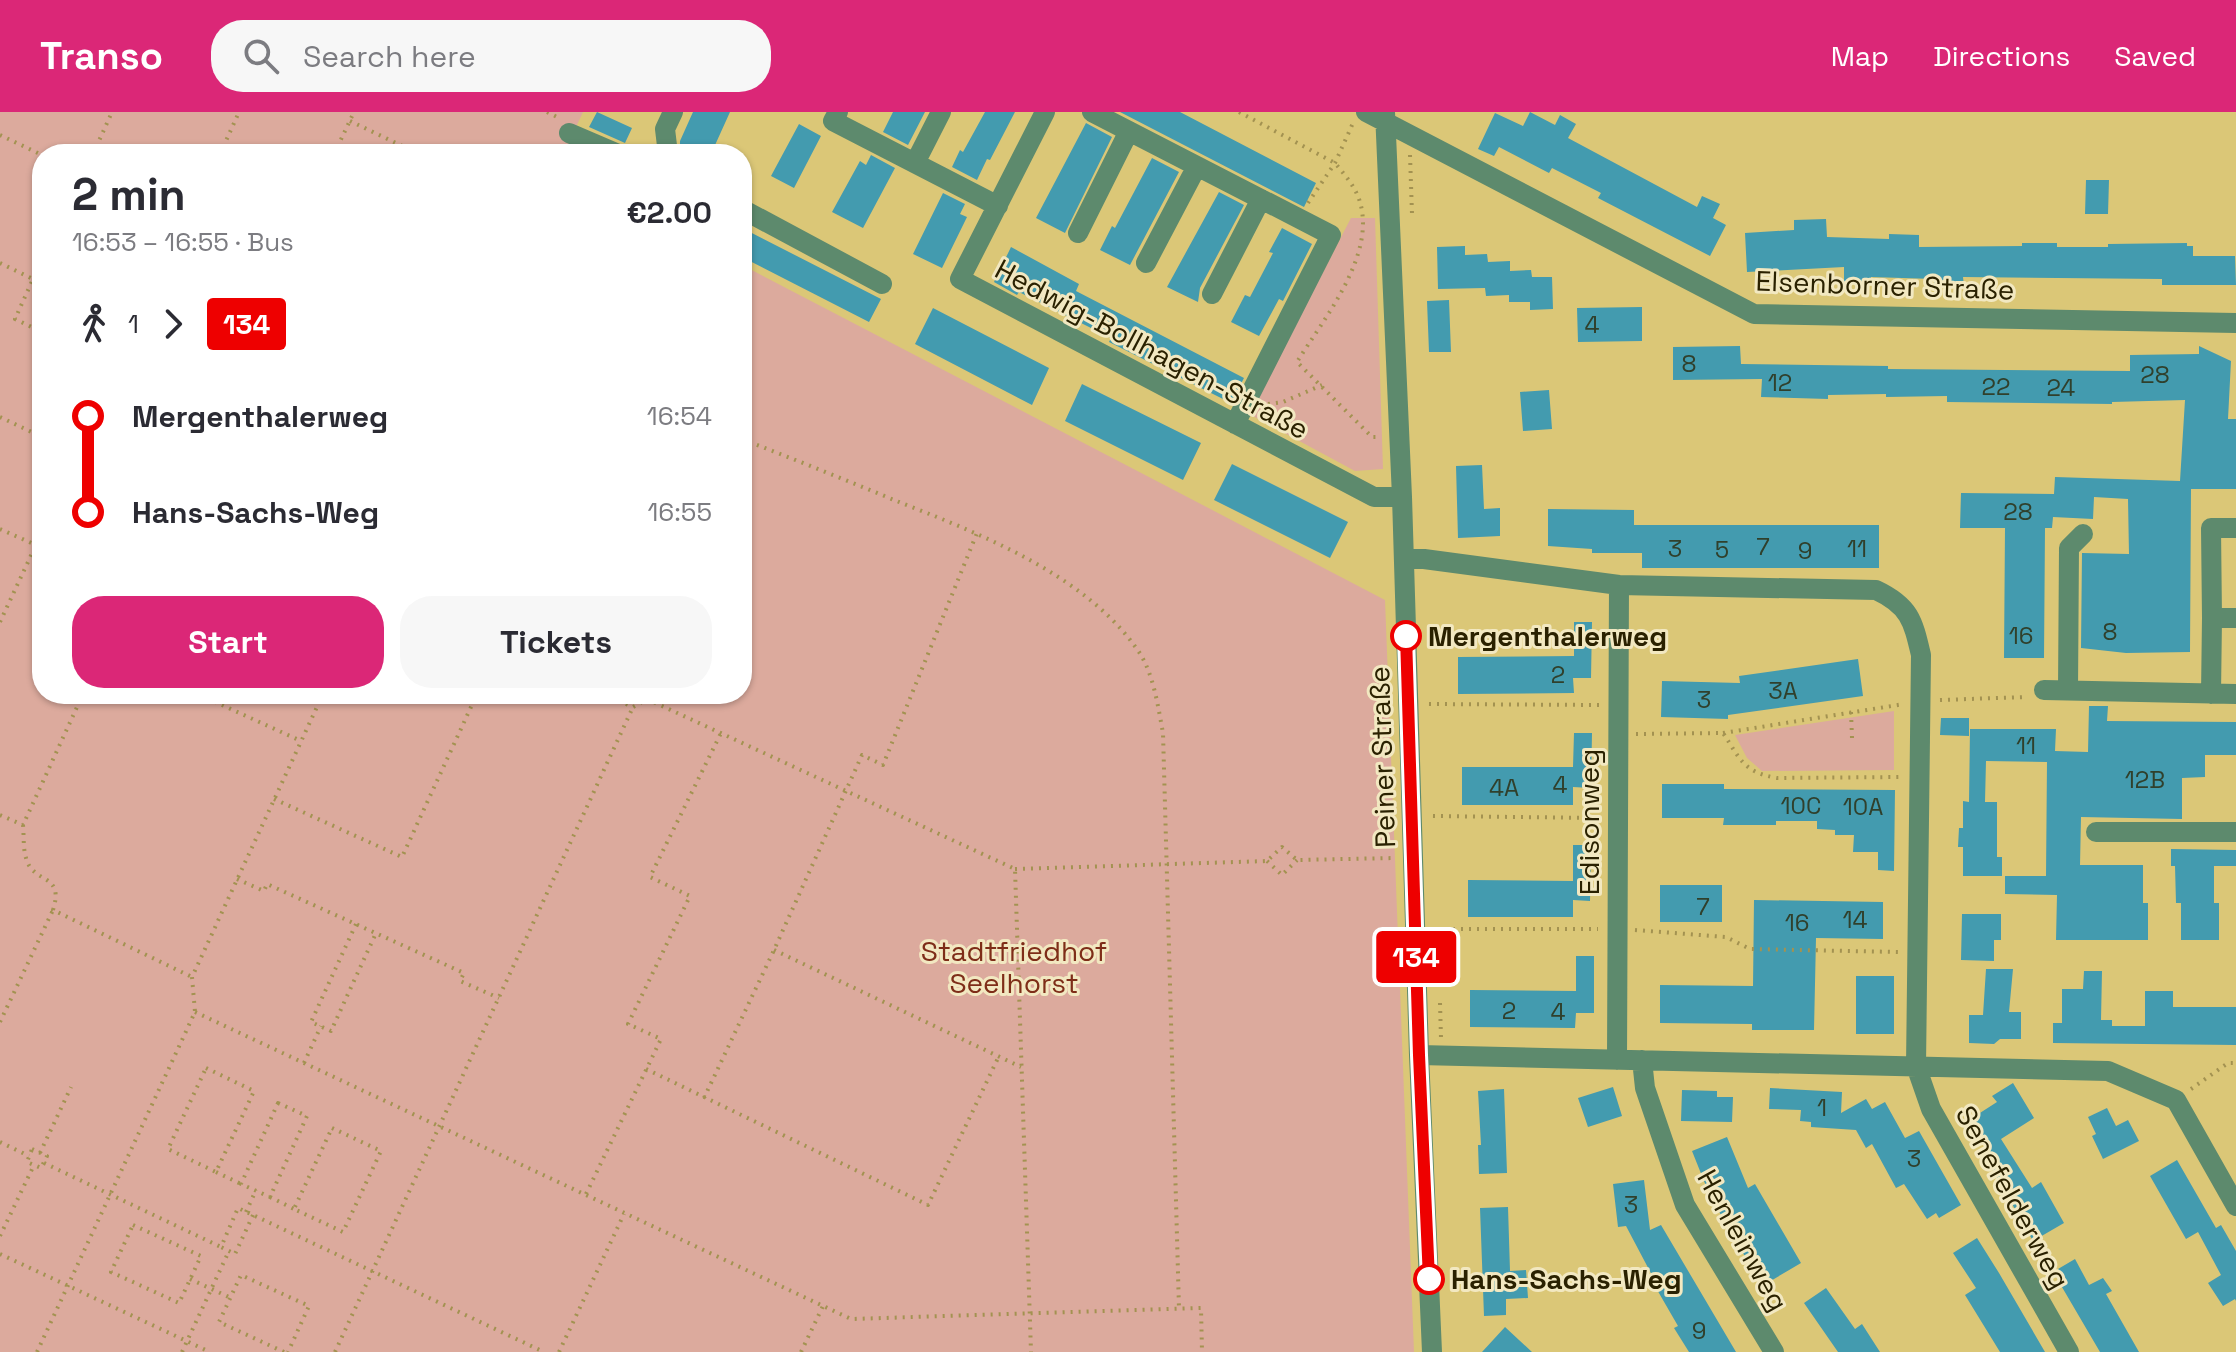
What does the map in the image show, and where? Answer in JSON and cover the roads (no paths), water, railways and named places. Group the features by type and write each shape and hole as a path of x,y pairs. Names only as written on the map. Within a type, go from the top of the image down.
{"street":[{"path":"667,144 665,129 673,112"},
{"path":"838,112 833,121 998,206"},
{"path":"915,163 941,112"},
{"name":"Hedwig-Bollhagen-Straße","path":"1045,112 960,279 1374,497 1402,497"},
{"path":"1092,112 1331,235 1235,424"},
{"name":"Elsenborner Straße","path":"1366,112 1385,118 1754,314 2236,323"},
{"name":"Peiner Straße","path":"1385,118 1402,497 1419,1055 1432,1352"},
{"path":"1078,233 1129,131"},
{"path":"569,133 595,144"},
{"path":"1146,263 1197,166"},
{"path":"1212,294 1261,199"},
{"path":"752,214 882,284"},
{"path":"2211,694 2211,528 2236,528"},
{"path":"2068,690 2069,548 2083,534"},
{"path":"1404,559 1424,559 1619,585 1876,590 1896,599 1913,623 1921,655 1916,1066"},
{"name":"Edisonweg","path":"1617,1060 1619,585"},
{"path":"2212,618 2236,618 2236,630"},
{"path":"2044,690 2236,694"},
{"path":"2096,832 2236,832"},
{"path":"1419,1055 2108,1071 2176,1100 2236,1206"},
{"name":"Henleinweg","path":"1642,1060 1645,1088 1685,1205 1774,1352"},
{"name":"Senefelderweg","path":"1916,1066 1931,1109 2069,1352"}],"place":[{"name":"Mergenthalerweg","path":"1406,636"},
{"name":"Hans-Sachs-Weg","path":"1429,1279"}],"park label":[{"name":"Stadtfriedhof Seelhorst","path":"1014,967"}]}
